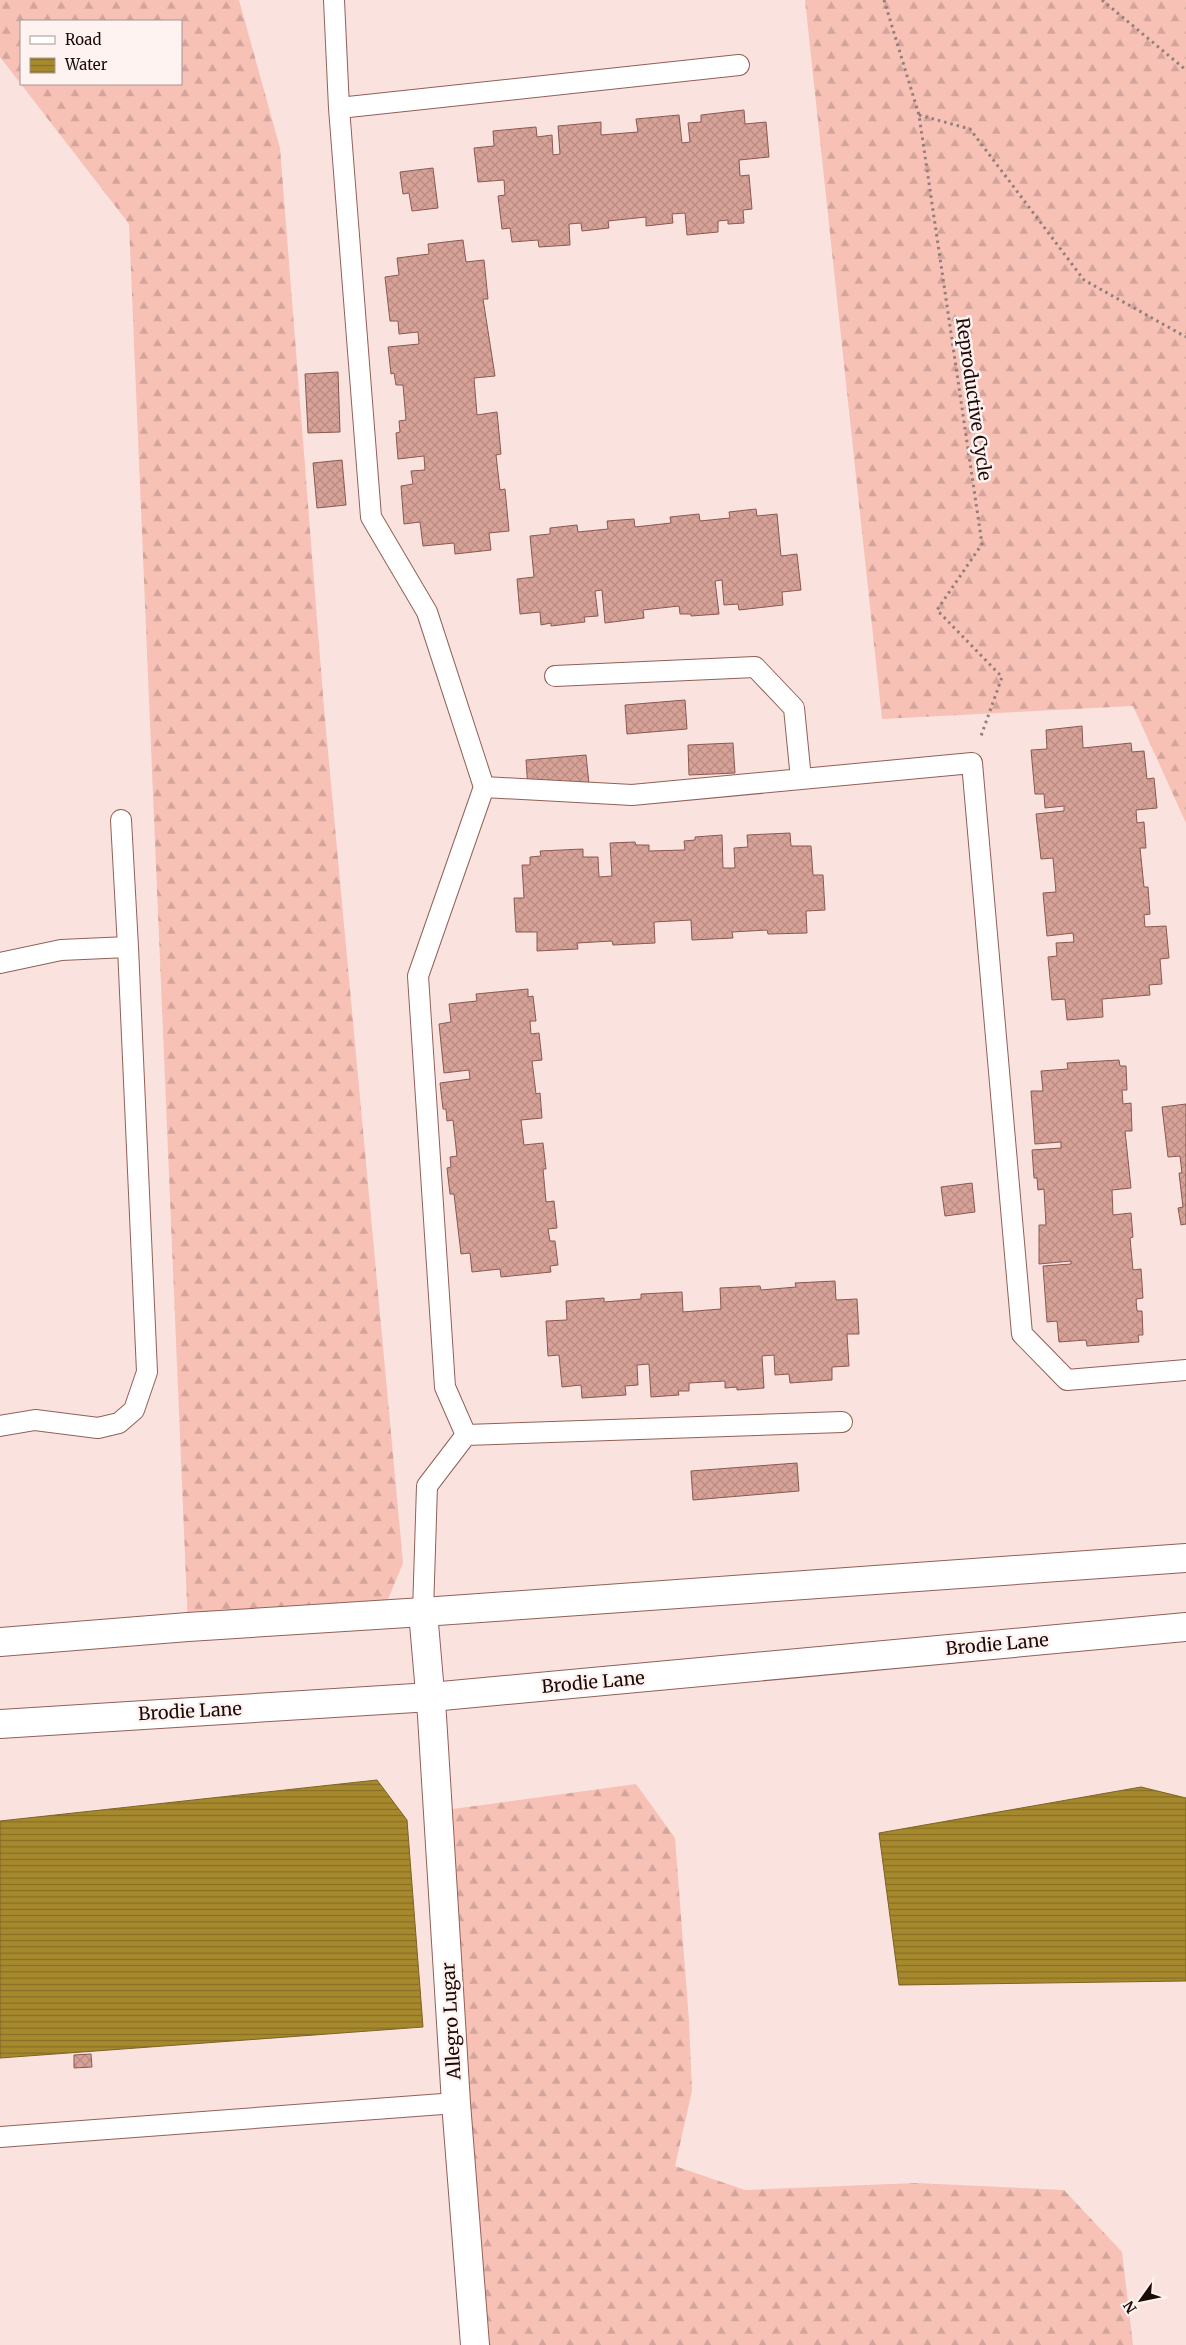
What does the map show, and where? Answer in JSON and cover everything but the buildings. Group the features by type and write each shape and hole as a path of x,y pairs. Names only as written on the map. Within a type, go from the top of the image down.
{"main road":[{"path":"0,1642 188,1627 1186,1558"},
{"name":"Allegro Lugar","path":"424,1612 456,2103 475,2345"},
{"name":"Brodie Lane","path":"0,1724 431,1697 1186,1627"}],"lane":[{"path":"334,0 340,108 372,517 427,612 484,787 418,976 445,1387 466,1435"},
{"path":"340,108 739,65"},
{"path":"555,676 755,667 794,708 801,779"},
{"path":"484,787 632,795 972,763 1022,1334 1067,1380 1186,1370"},
{"path":"0,1426 35,1420 98,1428 119,1423 134,1410 147,1372 122,820"},
{"path":"0,963 61,950 128,947"},
{"path":"466,1435 842,1422"},
{"path":"424,1612 427,1486 466,1435"},
{"path":"0,2137 456,2103"}],"path":[{"name":"Reproductive Cycle","path":"884,0 919,115 982,544 936,610 1002,677 972,763"},
{"path":"1102,0 1186,70"},
{"path":"919,115 970,129 1084,280 1186,337"}],"green space":[{"path":"0,0 239,0 280,148 324,708 403,1563 382,1614 188,1627 129,224 22,85 182,85 182,20 20,20 20,83 0,57"},
{"path":"805,0 1186,0 1186,823 1133,706 882,719"},
{"path":"636,1784 675,1838 689,2021 692,2091 675,2166 745,2190 916,2183 1064,2190 1122,2252 1133,2345 481,2345 438,1811"}],"water":[{"path":"377,1780 407,1820 423,2027 0,2058 0,1821"},
{"path":"1141,1787 1186,1798 1186,1981 899,1985 879,1833"}]}
